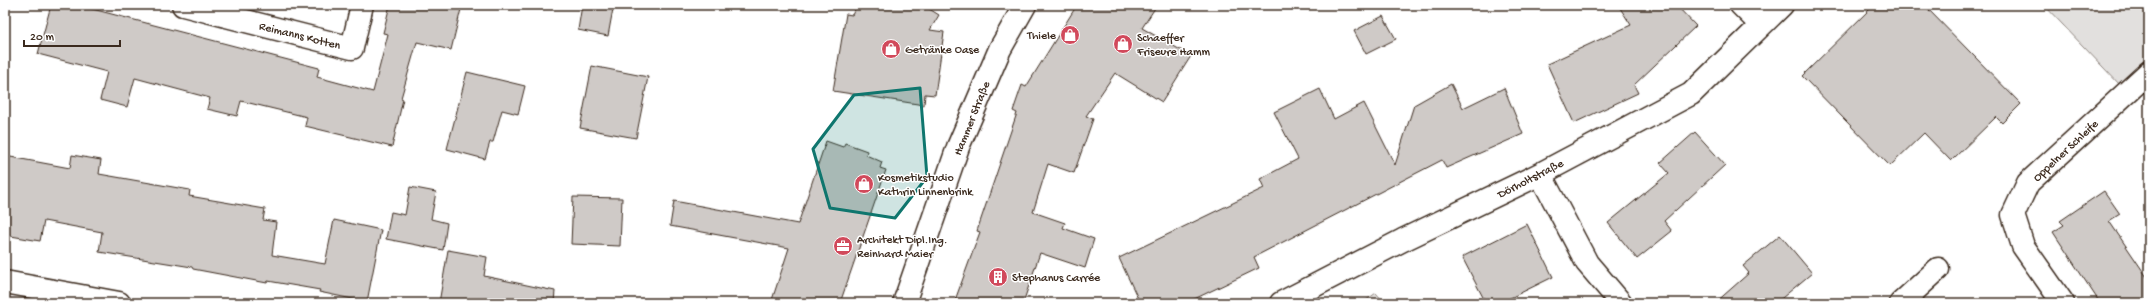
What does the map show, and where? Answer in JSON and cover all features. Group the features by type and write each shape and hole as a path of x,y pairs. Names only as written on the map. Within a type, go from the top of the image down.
{"street":[{"name":"Reimanns Kotten","path":"183,5 352,48 362,5"},
{"name":"Hammer Straße","path":"904,303 958,147 1000,49 1025,5"},
{"path":"1741,5 1761,26"},
{"name":"Dörholtstraße","path":"1281,303 1403,240 1540,174 1691,94 1782,5"},
{"name":"Oppelner Schleife","path":"2062,303 2023,246 2013,216 2028,183 2149,72"},
{"path":"1540,174 1587,263 1621,303"},
{"path":"1901,303 1938,269"},
{"path":"5,282 119,303"}],"highlighted area":[{"path":"920,88 927,177 895,218 830,208 813,149 854,95"}],"shaded area":[{"path":"2044,5 2149,5 2149,59 2122,87"},
{"path":"1376,293 1385,303 1362,303"}],"building":[{"path":"51,5 77,5 319,68 317,77 373,92 388,34 383,33 390,5 462,5 451,50 417,42 401,98 403,99 392,147 305,126 307,117 241,101 237,116 207,109 210,98 135,78 127,107 100,100 107,72 38,54"},
{"path":"582,5 613,9 608,36 578,30"},
{"name":"Getränke Oase","path":"857,5 923,5 939,15 930,30 944,32 935,95 925,94 924,105 833,91 846,14 852,15"},
{"path":"1077,5 1157,5 1142,28 1191,56 1162,102 1115,73 1086,116 1093,119 1074,173 1048,164 1033,212 1065,223 1063,228 1094,239 1085,268 1040,253 1023,303 954,303 980,232 977,231 1017,113 1013,111 1022,85 1026,87"},
{"path":"1618,5 1676,5 1696,26 1634,85 1638,93 1574,123 1547,64 1631,25"},
{"path":"1874,5 1924,5 2021,104 2002,123 1996,117 1951,161 1924,133 1890,166 1802,76"},
{"path":"1383,16 1396,39 1366,54 1354,31"},
{"path":"592,66 648,77 636,138 580,128"},
{"path":"467,72 525,86 518,114 502,110 493,142 490,142 485,159 447,149"},
{"path":"1451,84 1463,108 1504,88 1523,134 1446,168 1442,160 1254,257 1259,268 1186,303 1140,303 1119,258 1264,188 1260,179 1298,159 1274,112 1320,89 1334,119 1364,103 1395,165 1414,105"},
{"path":"1695,132 1725,165 1664,221 1672,231 1637,259 1608,223 1669,173 1660,163"},
{"path":"826,141 843,147 845,143 867,151 866,155 882,162 880,168 886,170 840,303 771,303 789,248 670,226 674,201 798,224"},
{"path":"72,155 101,160 99,174 190,190 189,196 265,209 263,220 276,222 272,255 325,264 334,220 381,230 367,302 319,292 320,290 268,281 267,283 193,269 192,267 99,252 102,232 44,221 40,241 5,235 5,156 70,168"},
{"path":"410,187 436,192 431,219 447,223 443,250 386,239 391,212 405,215"},
{"path":"2104,191 2120,214 2109,221 2149,280 2149,303 2100,303 2053,232 2064,225 2060,221"},
{"path":"573,197 622,198 620,246 571,244"},
{"path":"1527,224 1553,277 1500,303 1486,303 1462,257"},
{"path":"1780,235 1812,273 1776,303 1715,303 1749,273 1743,266"},
{"path":"448,250 487,257 484,276 555,291 554,303 439,303"}],"place":[{"name":"Thiele","path":"1070,35"},
{"name":"Schaeffer Friseure Hamm","path":"1123,44"},
{"name":"Getränke Oase","path":"891,49"},
{"name":"Kosmetikstudio Kathrin Linnenbrink","path":"864,184"},
{"name":"Architekt Dipl.Ing. Reinhard Maier","path":"843,246"},
{"name":"Stephanus Carrée","path":"998,277"}]}
